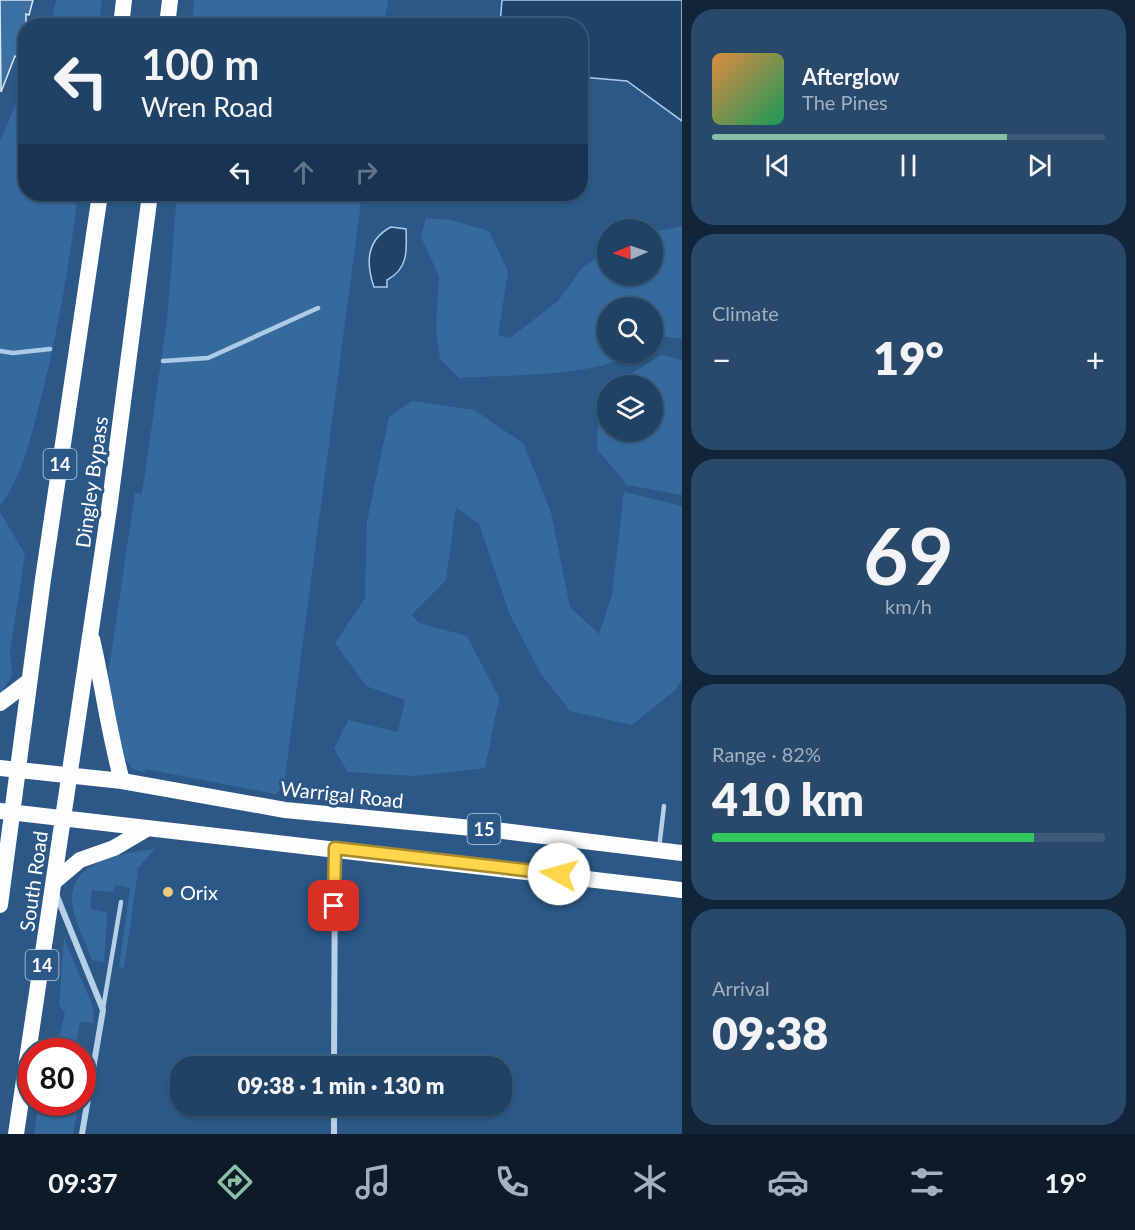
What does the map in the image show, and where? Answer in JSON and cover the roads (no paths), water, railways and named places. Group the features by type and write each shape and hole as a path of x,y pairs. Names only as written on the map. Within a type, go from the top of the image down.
{"highway":[{"path":"122,18 124,0"},
{"path":"168,18 170,0"},
{"name":"Dingley Bypass","path":"17,769 99,201"},
{"name":"Dingley Bypass","path":"69,775 110,502 149,201"},
{"path":"90,629 102,681 109,734 122,781"},
{"path":"0,703 28,682"},
{"name":"Warrigal Road","path":"0,768 122,781 285,810 504,831 682,853"},
{"name":"South Road","path":"0,905 6,812 17,769"},
{"name":"South Road","path":"16,1134 69,775"},
{"name":"15","path":"6,812 335,848 682,890"},
{"path":"54,885 80,860 114,848 148,828"}],"street":[{"path":"334,1056 335,848"},
{"path":"54,885 103,1010 82,1134"},
{"path":"334,1116 334,1134"}],"lane":[{"path":"658,850 664,806"},
{"path":"103,1010 121,902"}],"waterway":[{"path":"163,361 208,358 318,308"},
{"path":"0,351 13,353 50,349"}],"place":[{"name":"Orix","path":"168,892"}]}
